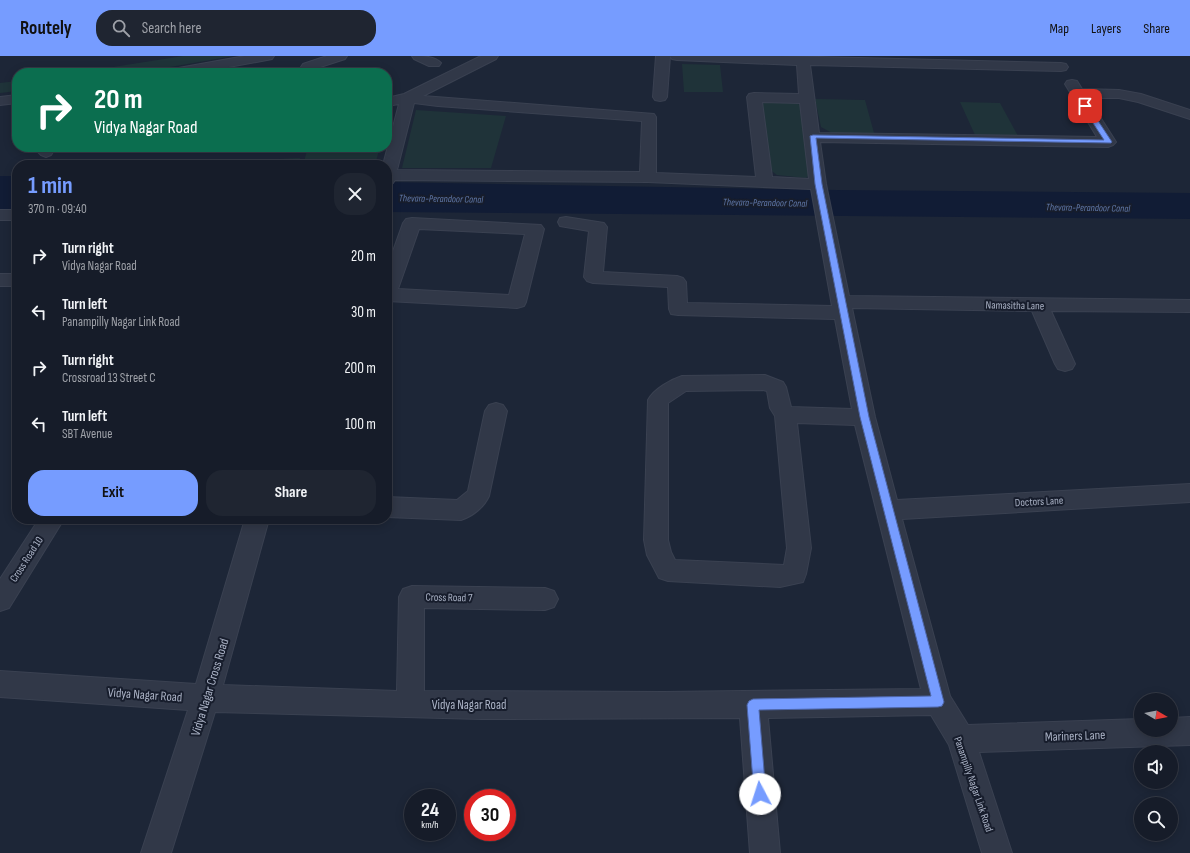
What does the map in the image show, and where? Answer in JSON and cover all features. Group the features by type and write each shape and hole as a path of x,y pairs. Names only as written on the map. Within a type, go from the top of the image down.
{"street":[{"path":"201,68 267,56"},
{"path":"308,67 340,56"},
{"path":"419,56 434,63"},
{"path":"392,101 408,98 491,56"},
{"path":"660,97 663,56"},
{"path":"677,56 922,66 1057,61 1108,142 813,136"},
{"name":"Panampilly Nagar Link Road","path":"803,61 818,184 864,417 938,702 961,739 997,853"},
{"path":"1077,93 1119,94 1141,98 1190,116"},
{"path":"765,182 754,97 807,99"},
{"path":"392,161 408,98"},
{"path":"408,98 438,102 649,117 648,177"},
{"path":"0,102 12,100"},
{"path":"392,177 648,177 818,184"},
{"path":"0,215 12,215"},
{"name":"Namasitha Lane","path":"566,222 598,227 593,277 677,282 678,309 1190,306"},
{"path":"392,280 412,223 535,229 517,302 392,294"},
{"path":"0,280 12,280"},
{"path":"1039,306 1066,364"},
{"path":"765,382 776,387 780,408 785,415 799,548 794,574 780,576 668,570 659,555 656,540 658,400 682,384 765,382"},
{"path":"392,507 461,510 478,496 496,411"},
{"path":"785,415 864,417"},
{"name":"Doctors Lane","path":"887,510 1190,493"},
{"name":"Cross Road 10","path":"0,600 49,524"},
{"name":"Vidya Nagar Cross Road","path":"156,853 206,698 256,524"},
{"name":"Cross Road 7","path":"410,704 412,597 545,599"},
{"name":"Vidya Nagar Road","path":"0,684 206,698 410,704 753,705 938,702"},
{"path":"753,705 765,853"},
{"name":"Mariners Lane","path":"961,739 1190,731"}],"shaded area":[{"path":"183,56 233,56 165,68 107,68"},
{"path":"682,64 720,65 723,92 684,92"},
{"path":"12,82 12,92 0,93 0,83"},
{"path":"815,99 865,100 874,133 832,133 821,127"},
{"path":"769,101 795,102 803,107 812,173 806,178 777,175 769,169 762,104"},
{"path":"960,102 1000,103 1018,136 975,135"},
{"path":"416,110 506,116 491,168 402,168"},
{"path":"307,152 379,152 376,160 304,160"},
{"path":"300,158 299,160 258,160"}],"water":[{"path":"0,176 12,176 12,209 0,209"},
{"name":"Thevara-Perandoor Canal","path":"392,182 837,190 1190,193 1190,219 392,212"}],"route":[{"path":"760,794 753,705 938,702 864,417 818,184 813,136 1108,142 1085,106"}]}
